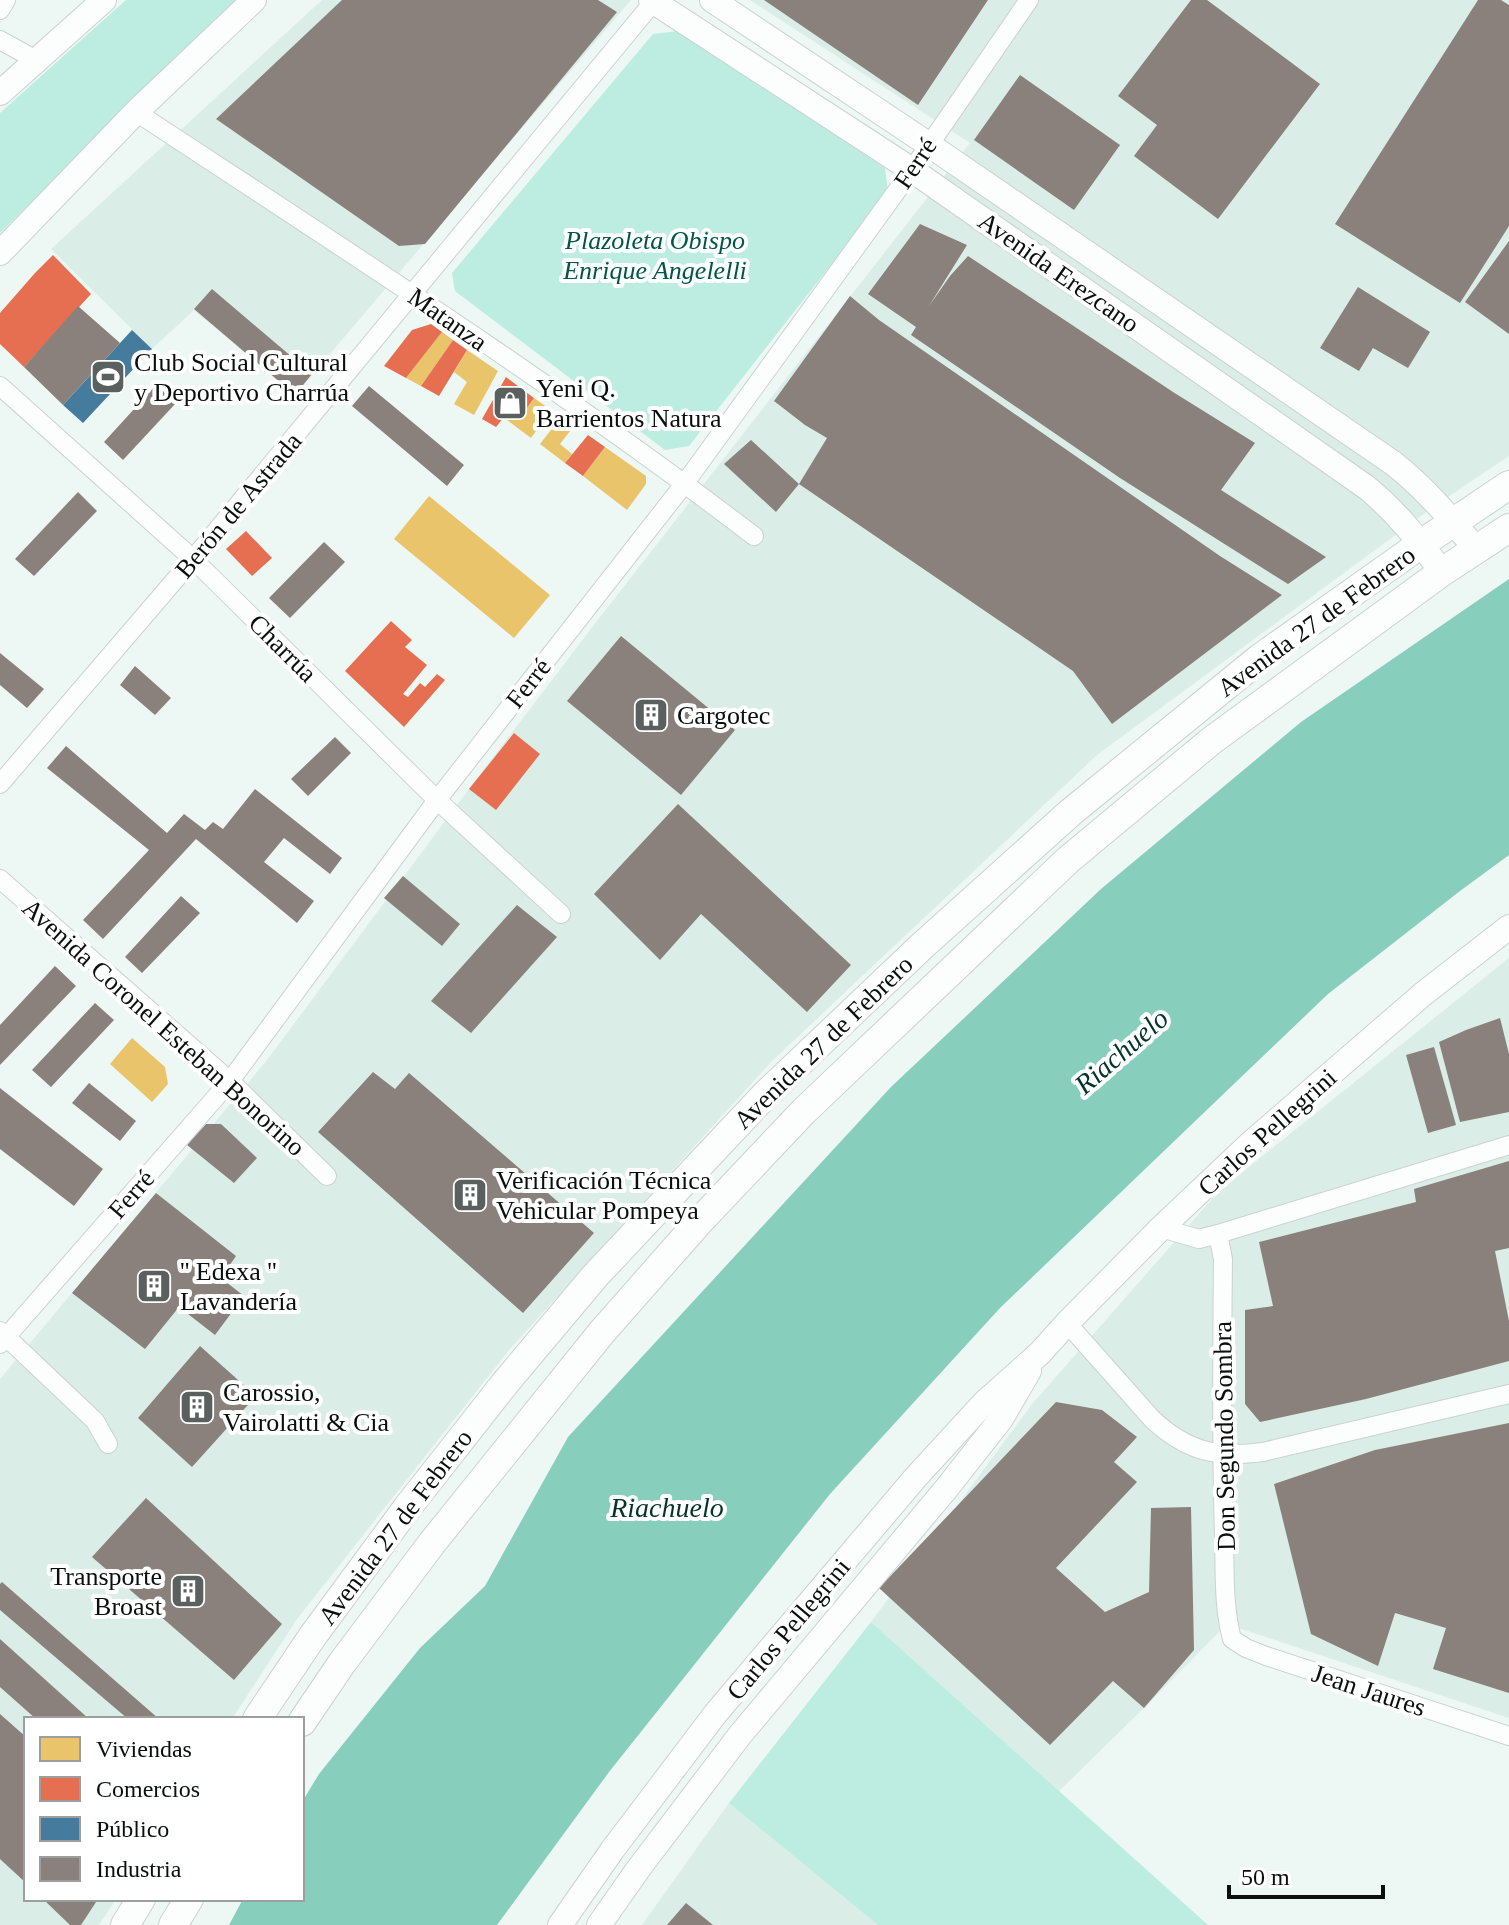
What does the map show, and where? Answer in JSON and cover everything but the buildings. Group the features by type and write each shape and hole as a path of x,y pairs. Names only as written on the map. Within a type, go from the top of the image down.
{"main road":[{"path":"0,93 104,0"},
{"path":"0,253 136,112 254,0"},
{"name":"Avenida Erezcano","path":"712,0 1393,463 1416,481 1476,549"},
{"name":"Avenida Erezcano","path":"653,1 912,170 1366,487 1390,507 1442,572"},
{"name":"Avenida 27 de Febrero","path":"258,1717 312,1637 407,1508 506,1382 595,1276 765,1095 922,946 1071,812 1260,658 1509,485"},
{"name":"Avenida 27 de Febrero","path":"304,1719 432,1543 602,1332 698,1223 804,1111 1068,860 1211,741 1442,572 1509,528"},
{"name":"Carlos Pellegrini","path":"560,1925 716,1713 916,1477 983,1404 1040,1353 1161,1228 1252,1142 1423,994 1509,927"},
{"name":"Carlos Pellegrini","path":"599,1925 740,1735 1001,1419 1040,1353"},
{"path":"312,1637 342,1663"},
{"path":"125,1925 140,1901"},
{"path":"173,1925 188,1901"}],"street":[{"path":"0,10 6,0"},
{"name":"Ferré","path":"2,1337 230,1081 437,800 685,483 912,170 1029,0"},
{"name":"Berón de Astrada","path":"0,784 193,559 653,1"},
{"path":"0,40 36,60"},
{"name":"Matanza","path":"136,112 411,293 685,483 754,536"},
{"name":"Charrúa","path":"0,386 193,559 437,800 561,914"},
{"name":"Avenida Coronel Esteban Bonorino","path":"0,879 230,1081 327,1176"},
{"path":"1161,1228 1199,1239 1509,1145"},
{"name":"Don Segundo Sombra","path":"1218,1234 1223,1259 1221,1454 1227,1603 1232,1639"},
{"path":"1067,1323 1153,1420 1183,1443 1201,1451 1238,1455 1263,1452 1509,1394"},
{"path":"2,1337 95,1421 108,1444"},
{"name":"Jean Jaures","path":"1232,1639 1266,1656 1509,1736"}],"shaded area":[{"path":"322,0 631,0 295,395 194,310 152,349 51,249"},
{"path":"750,0 1509,0 1509,456 1436,505 1097,755 772,1061 509,1350 297,1619 233,1717 24,1717 24,1901 115,1901 99,1925 0,1925 0,1379 267,1060 597,621 970,143"},
{"path":"1509,958 1509,1718 1227,1624 1059,1791 871,1622 1033,1403 1219,1191"},
{"path":"729,1803 878,1925 642,1925"}],"green space":[{"path":"126,0 237,0 0,233 0,113"},
{"name":"Plazoleta Obispo Enrique Angelelli","path":"677,31 885,168 888,192 689,446 665,450 455,291 452,273 653,34"},
{"path":"871,1622 1208,1925 878,1925 729,1803"}],"water":[{"name":"Riachuelo","path":"1509,579 1509,855 1328,994 1000,1308 830,1494 609,1772 497,1925 229,1925 242,1901 304,1901 304,1799 319,1774 420,1648 485,1586 568,1437 891,1087 1101,889 1301,722"}],"place":[{"name":"Club Social Cultural y Deportivo Charrúa","path":"108,377"},
{"name":"Yeni Q. Barrientos Natura","path":"510,403"},
{"name":"Cargotec","path":"651,715"},
{"name":"Verificación Técnica Vehicular Pompeya","path":"470,1195"},
{"name":"'' Edexa '' Lavandería","path":"154,1286"},
{"name":"Carossio, Vairolatti & Cia","path":"197,1407"},
{"name":"Transporte Broast","path":"188,1591"}]}
